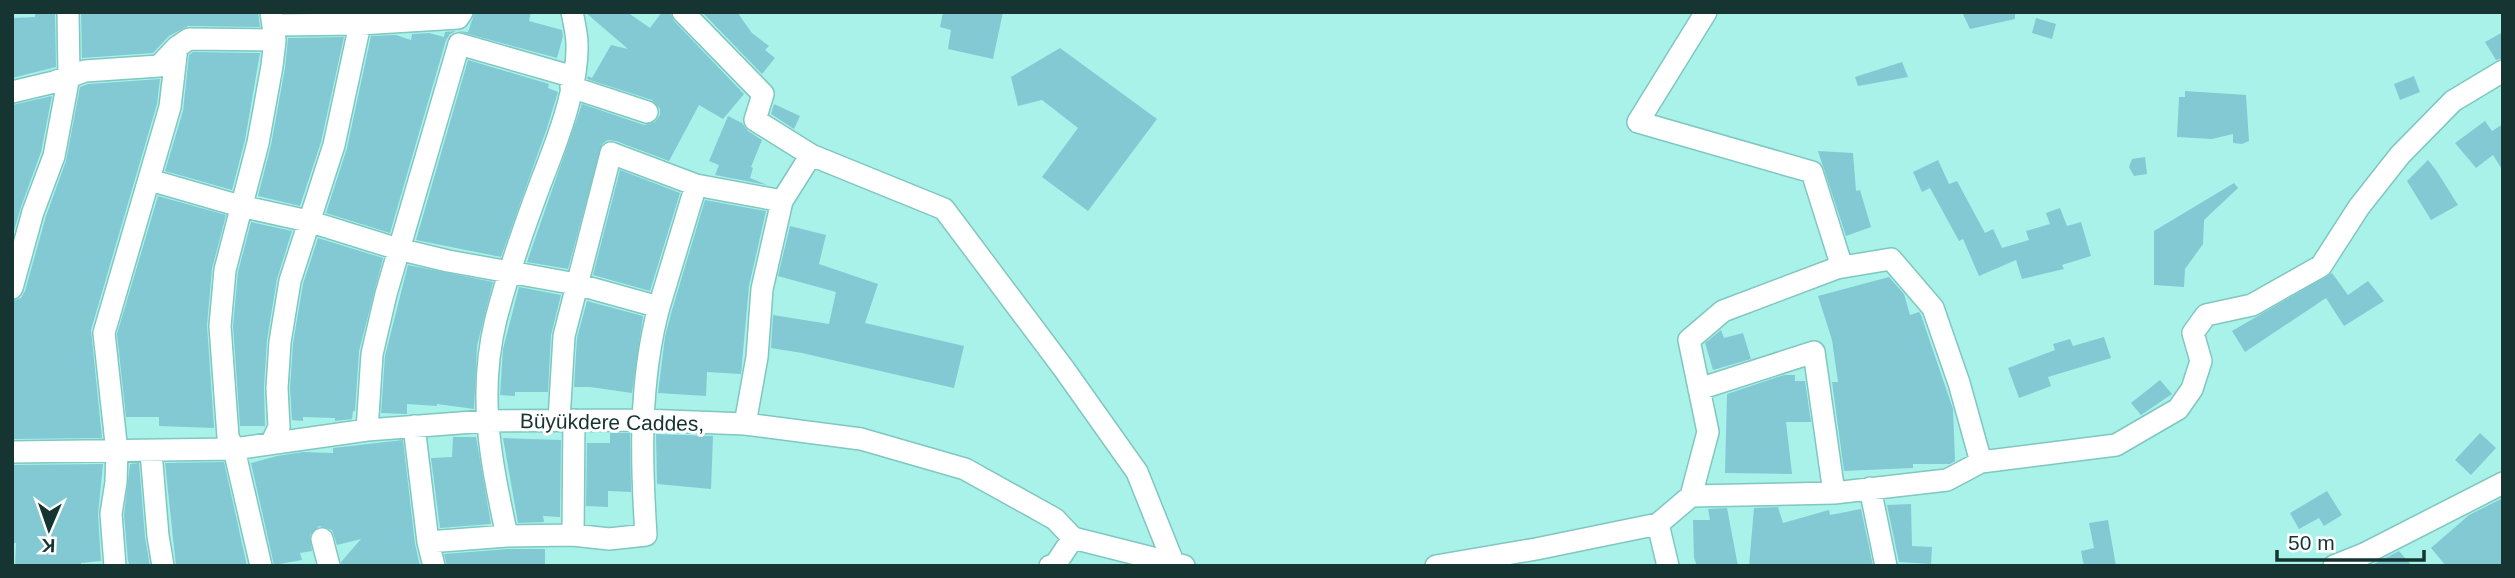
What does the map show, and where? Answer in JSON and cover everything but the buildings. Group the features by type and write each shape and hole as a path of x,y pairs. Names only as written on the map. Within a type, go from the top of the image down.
{"street":[{"path":"12,288 33,212 54,156 69,76 68,12"},
{"path":"507,536 486,421 485,391 495,323 510,272 560,135 572,82 577,43 572,12"},
{"path":"683,12 763,94 755,120 811,155 944,209 1137,472 1179,564"},
{"path":"1706,12 1638,122 1812,172 1842,267"},
{"path":"12,92 85,71 159,66 189,39 273,26 360,24 460,15 464,26 419,186 398,249 372,354 367,430"},
{"path":"272,442 279,426 277,388 280,342 290,281 334,145 360,24"},
{"path":"261,566 234,449 228,437 220,326 225,270 258,143 273,26"},
{"path":"459,44 572,82 647,112"},
{"path":"115,566 111,514 117,452 104,333 170,107 177,47"},
{"path":"1690,496 1834,493 1947,480 1981,462 2116,445 2178,409 2192,389 2201,361 2193,333 2206,315 2252,305 2321,266 2359,207 2400,155 2453,101 2503,71"},
{"path":"573,535 564,336 611,153 696,185 782,201"},
{"path":"745,424 757,357 762,289 782,201 811,155"},
{"path":"150,180 240,206 308,221 398,249 448,261 576,284 659,307"},
{"path":"428,542 507,536 573,535 609,539 646,536 643,420 648,360 659,307 696,185"},
{"path":"1436,566 1538,557 1658,524 1690,496 1709,432 1689,340 1723,311 1842,267 1891,259 1933,308 1959,383 1981,462"},
{"path":"1699,388 1814,352 1834,493"},
{"name":"Büyükdere Caddes,","path":"12,452 234,449 367,430 486,421 643,420 745,424 861,439 965,469 1055,519 1073,538 1179,564"},
{"path":"414,426 428,542 434,566"},
{"path":"151,452 163,566"},
{"path":"2334,566 2368,560 2503,483"},
{"path":"1870,488 1886,566"},
{"path":"1658,524 1668,566"},
{"path":"1050,566 1055,565 1073,538"},
{"path":"322,539 329,566"}]}
